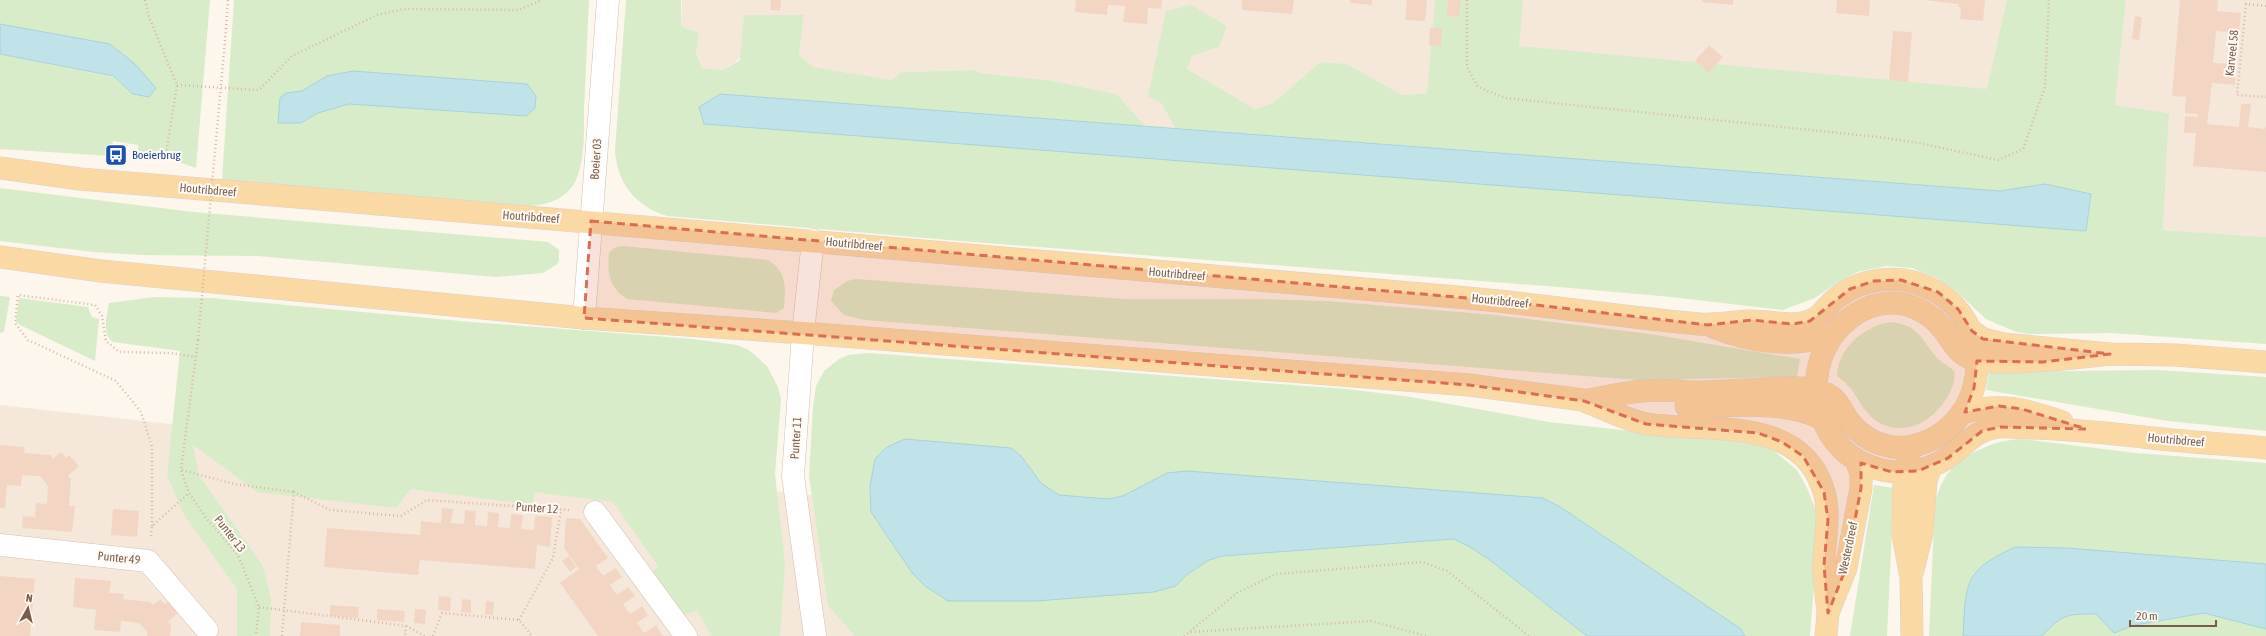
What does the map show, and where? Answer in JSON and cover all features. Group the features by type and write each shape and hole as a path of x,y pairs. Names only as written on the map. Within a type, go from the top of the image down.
{"main road":[{"name":"Houtribdreef","path":"0,168 80,180 591,221 1271,282 1502,301 1708,325 1752,320 1793,324 1810,321 1820,314 1834,300 1850,289 1874,281 1901,280 1914,282 1938,292 1958,309 1972,331"},
{"path":"0,258 101,271 584,318 803,333 1469,385 1584,401 1720,407 1780,407 1806,411 1821,418"},
{"path":"1931,467 1904,472 1879,470 1856,460 1832,437 1821,418 1815,390 1820,362 1832,336 1848,318 1859,311 1870,306 1895,303 1919,309 1930,315 1939,324 1961,353 1978,361 2043,362 2110,354"},
{"name":"Houtribdreef","path":"1708,325 1737,336 1781,343 1807,343 1832,336"},
{"path":"1584,401 1646,390 1697,392 1804,388 1831,395 1839,402 1846,416 1857,431 1872,440 1896,446 1920,445 1944,433 1962,413 1974,388 1978,361 1972,331"},
{"path":"1972,331 1983,339 2003,344 2110,354 2175,355 2266,362"},
{"path":"1584,401 1646,424 1745,431 1764,435 1782,442 1803,456 1811,466 1824,492 1828,520 1824,565 1828,613"},
{"name":"Houtribdreef","path":"1962,413 1999,406 2022,409 2086,429"},
{"name":"Houtribdreef","path":"1931,467 1956,452 1969,438 1982,431 2000,427 2086,429 2143,437 2266,448"},
{"path":"1912,636 1911,577 1903,535 1904,472 1909,460 1920,445"},
{"name":"Westerdreef","path":"1826,636 1828,613 1846,568 1861,488 1861,474 1856,460"},
{"path":"1911,577 1922,534 1926,480 1931,467"}],"street":[{"name":"Boeier 03","path":"584,318 608,0"},
{"name":"Punter 11","path":"813,240 803,333 793,476 815,636"},
{"path":"595,512 686,636"},
{"name":"Punter 49","path":"0,545 148,561 208,630"}],"path":[{"path":"145,0 149,17 177,85 165,160"},
{"path":"228,0 198,340 181,470 234,484 294,492 282,636"},
{"path":"177,85 259,90 292,56 377,15 404,9 519,10 542,0"},
{"path":"1467,0 1467,68 1478,87 1505,98 1919,142 1998,160 2023,149 2045,87 2049,0"},
{"name":"Karveel 58","path":"2266,6 2246,4 2237,95 2266,97"},
{"path":"148,561 152,526 152,447 141,412 116,381 28,340 15,323 18,295 95,305 102,316 106,341 119,352 171,353 196,357"},
{"name":"Punter 13","path":"181,470 189,493 206,518 238,555 259,607 256,636"},
{"name":"Punter 12","path":"294,492 330,510 401,516 427,500 595,512"},
{"path":"152,526 189,493"},
{"path":"519,620 553,558 560,510"},
{"path":"1184,636 1237,593 1276,574 1422,562 1447,571 1529,636"},
{"path":"259,607 406,626 425,636"},
{"path":"433,636 442,613 519,620 532,636"},
{"path":"1190,632 1371,621 1427,636"},
{"path":"405,636 406,626"}],"highlighted area":[{"path":"591,221 1501,301 1708,325 1752,320 1793,324 1810,321 1850,289 1874,281 1901,280 1938,292 1958,309 1972,331 1983,339 2110,354 2043,362 1977,361 1974,388 1965,412 1999,406 2022,409 2086,429 2000,427 1982,431 1948,458 1918,471 1892,472 1861,463 1861,488 1846,568 1828,613 1824,565 1828,520 1824,492 1803,456 1782,442 1758,433 1646,424 1584,401 1469,385 584,318"}],"shaded area":[{"path":"682,0 2050,0 2021,153 1427,93 1403,95 1346,65 1320,62 1273,103 1255,109 1186,69 1192,56 1219,47 1191,5 1162,104 1175,128 1145,126 1117,94 1048,80 979,73 976,70 901,72 891,80 813,67 799,55 804,15 723,70 702,68 696,52 699,33 681,26"},
{"path":"2126,0 2266,0 2266,237 2163,230 2169,113 2115,105"},
{"path":"0,405 953,511 1667,636 0,636"}],"green space":[{"path":"0,0 210,0 196,168 162,156 137,154 138,145 113,141 111,156 0,149 0,54 113,77 133,94 110,44 0,24"},
{"path":"234,0 589,0 584,137 581,164 576,180 568,192 551,202 531,206 222,180","holes":["353,71 526,84 526,116 349,104 318,113 301,123 286,93 302,91"]},
{"path":"626,0 681,0 681,26 699,33 696,52 702,68 723,70 740,60 744,15 804,15 799,55 813,67 891,80 901,72 976,70 979,73 1048,80 1117,94 1145,126 720,94 704,124 2086,231 2091,194 2000,191 1175,128 1162,104 1148,96 1166,11 1191,5 1227,26 1219,47 1192,56 1187,69 1255,109 1273,103 1320,62 1346,64 1403,95 1427,93 1435,0 1523,0 1519,46 1987,89 2007,0 2126,0 2115,105 2169,113 2163,230 2266,237 2266,344 2112,333 2030,334 2016,332 1986,319 1956,291 1937,278 1912,268 1886,266 1857,272 1832,286 1815,298 1783,310 1671,297 1559,287 960,241 667,216 646,206 630,192 619,173 616,162 615,150"},
{"path":"0,188 193,212 548,242 559,250 559,261 556,265 543,273 496,277 257,256 142,255 94,252 0,241"},
{"path":"623,246 768,260 779,270 784,281 784,308 776,313 627,299 616,290 613,285 610,279 608,267 609,253 614,248"},
{"path":"856,279 1124,299 1259,299 1327,301 1495,315 1650,334 1800,359 1797,377 1637,380 864,320 844,315 831,301 834,290 847,281"},
{"path":"0,296 10,297 4,332 0,333"},
{"path":"154,297 211,298 471,322 693,339 737,345 749,350 767,366 778,387 781,399 775,474 785,564 780,636 712,636 697,611 675,617 647,578 658,566 613,502 534,492 534,505 411,489 396,508 257,492 193,445 199,475 263,566 271,599 270,636 237,636 237,589 184,515 167,475 180,351 113,342 107,334 106,319 109,303"},
{"path":"19,298 88,307 92,317 99,319 95,361 20,325 16,321"},
{"path":"1891,322 1908,326 1914,330 1919,334 1938,359 1955,373 1953,386 1940,408 1923,422 1907,428 1890,427 1875,420 1864,408 1848,385 1837,376 1838,366 1842,356 1854,340 1871,328"},
{"path":"869,353 1346,389 1405,396 1549,422 1623,430 1698,435 1758,443 1773,450 1797,470 1807,488 1817,513 1816,561 1810,636 1745,636 1741,629 1562,508 1167,474 1123,496 1108,499 1059,495 1041,483 1021,456 1036,601 1154,592 1176,586 1186,575 1209,560 1222,556 1454,539 1487,558 1587,636 855,636 828,606 809,476 813,407 816,386 824,371 839,359 848,355"},
{"path":"2157,370 2266,377 2266,431 2168,421 1986,390 1989,372"},
{"path":"2021,439 2136,453 2266,463 2266,564 2067,548 2015,547 1967,589 1963,636 1929,636 1935,501 1943,482 1949,472 1956,465 1982,448 2002,442"},
{"path":"1874,485 1894,488 1887,636 1850,636"},
{"path":"2204,613 2266,629 2266,636 2042,636 2060,619 2077,614 2096,614 2114,633 2135,625"}],"water":[{"path":"0,24 110,44 135,64 156,88 149,97 133,94 113,76 0,54"},
{"path":"353,71 527,84 536,96 535,108 526,116 349,104 318,113 301,123 278,123 280,98 286,93 302,91 327,76"},
{"path":"720,94 2000,191 2045,184 2091,194 2086,231 704,124 699,107"},
{"path":"905,439 1011,448 1021,456 1041,483 1059,495 1108,499 1123,496 1167,473 1187,471 1543,498 1562,508 1741,629 1745,636 1587,636 1487,558 1454,539 1222,556 1209,560 1186,575 1176,586 1154,592 1036,601 948,601 925,586 913,574 871,512 870,486 875,459 887,447"},
{"path":"2015,547 2067,548 2266,564 2266,629 2204,613 2135,625 2114,633 2096,614 2078,614 2060,619 2042,636 1963,636 1967,591 1976,572 1985,564"}],"building":[{"path":"771,0 781,0 780,11 770,10"},
{"path":"1076,0 1162,0 1161,9 1148,8 1147,24 1123,22 1125,6 1108,5 1107,15 1075,12"},
{"path":"1242,0 1294,0 1292,14 1242,10"},
{"path":"1350,0 1372,0 1372,5 1350,3"},
{"path":"1407,0 1427,0 1425,21 1405,20"},
{"path":"1448,0 1461,0 1459,17 1447,16"},
{"path":"1702,0 1733,0 1733,5 1702,2"},
{"path":"1837,0 1870,0 1869,16 1836,13"},
{"path":"1924,0 1985,0 1983,21 1960,19 1961,7 1958,7 1959,4"},
{"path":"2180,0 2218,0 2217,11 2241,13 2239,33 2216,31 2213,63 2236,64 2235,85 2212,83 2207,124 2239,127 2241,104 2251,104 2248,127 2265,129 2266,125 2266,172 2193,166 2196,133 2184,133 2185,116 2198,117 2198,114 2185,113 2186,97 2172,96"},
{"path":"2135,16 2142,17 2139,40 2132,39"},
{"path":"1430,28 1442,28 1441,46 1429,45"},
{"path":"1893,31 1912,32 1908,82 1889,80"},
{"path":"1709,45 1723,57 1709,73 1695,61"},
{"path":"0,445 25,447 24,453 50,455 53,459 61,452 66,458 69,455 79,466 68,476 71,479 69,506 75,506 72,532 22,528 23,516 35,517 36,503 47,504 48,486 40,476 22,475 21,486 7,485 5,508 0,508"},
{"path":"442,508 453,509 451,523 464,524 465,510 476,511 475,525 487,526 488,512 499,513 498,527 510,528 511,514 523,515 521,529 534,530 535,516 552,517 550,547 537,545 535,569 420,560 418,575 324,567 327,528 420,535 421,521 441,523"},
{"path":"113,509 139,511 137,537 111,535"},
{"path":"566,518 580,519 608,558 596,566 603,576 615,568 622,577 610,585 617,595 628,587 635,596 623,604 630,614 642,606 648,615 637,623 644,633 656,625 663,636 598,636 560,583 579,569 564,548"},
{"path":"569,556 576,567 570,572 562,561"},
{"path":"0,576 35,579 30,636 0,636"},
{"path":"75,578 111,581 109,593 124,594 123,599 150,602 153,605 160,599 165,604 169,601 179,612 168,622 171,625 170,636 147,636 148,633 139,623 121,621 120,632 94,630 96,610 73,607"},
{"path":"439,596 451,597 450,611 438,610"},
{"path":"462,599 471,600 471,613 461,612"},
{"path":"486,601 494,602 493,615 485,614"},
{"path":"330,605 359,607 358,618 330,616"},
{"path":"377,609 405,611 404,622 377,620"},
{"path":"415,609 426,610 425,624 414,623"},
{"path":"301,622 340,625 340,636 300,636"}],"place":[{"name":"Boeierbrug","path":"116,155"}]}
